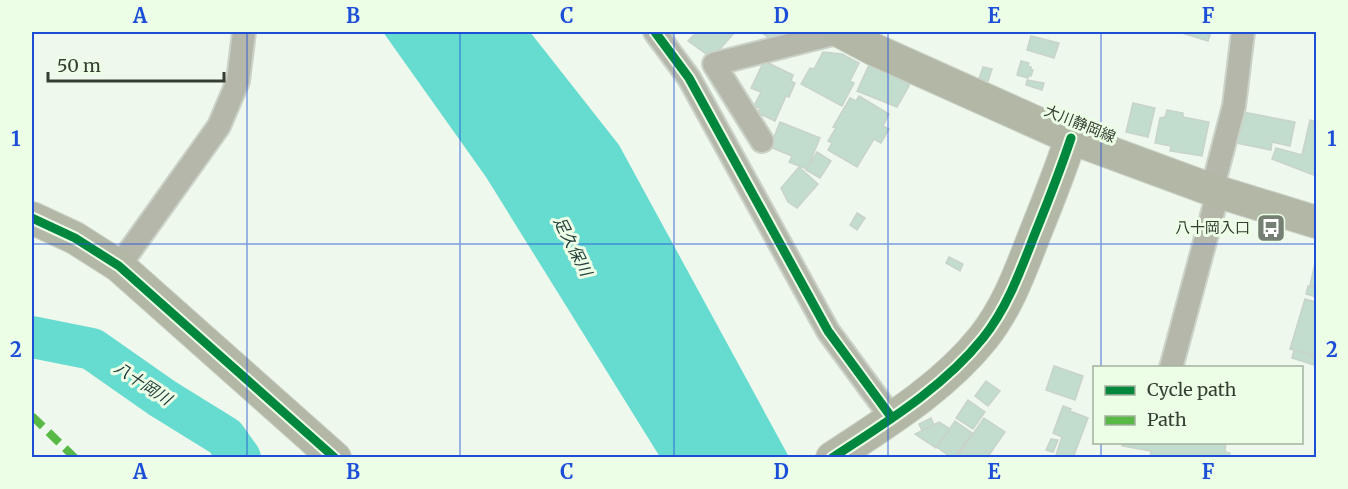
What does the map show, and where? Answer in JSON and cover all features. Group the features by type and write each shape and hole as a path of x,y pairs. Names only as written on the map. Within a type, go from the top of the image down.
{"street":[{"path":"119,266 219,126 238,81 244,32"},
{"path":"655,32 689,78 828,331 884,423"},
{"path":"762,141 714,64 841,32"},
{"name":"大川静岡線","path":"841,32 1071,138 1215,192 1317,222"},
{"path":"1172,366 1234,106 1242,32"},
{"path":"832,458 935,385 983,338 1001,311 1018,278 1071,138"},
{"path":"32,218 75,238 119,266 335,458"}],"water":[{"name":"足久保川","path":"383,32 530,32 619,145 789,457 660,457 486,177"}],"building":[{"path":"697,32 735,32 712,58 688,41"},
{"path":"761,32 781,32 773,41"},
{"path":"1179,32 1211,32 1208,41"},
{"path":"1031,36 1059,43 1054,58 1027,50"},
{"path":"823,52 842,54 859,63 850,81 854,83 842,106 801,84 810,68 814,69"},
{"path":"764,61 793,75 791,81 795,83 789,97 786,96 775,121 758,113 760,108 754,106 761,92 751,88"},
{"path":"1021,61 1029,63 1028,66 1033,70 1028,78 1017,75"},
{"path":"869,65 910,84 897,107 857,91"},
{"path":"983,67 992,69 988,81 979,79"},
{"path":"1027,80 1044,83 1042,90 1026,85"},
{"path":"859,96 889,114 883,126 889,129 881,143 874,139 857,167 828,150 832,143 828,141 836,128 833,127 850,98 856,101"},
{"path":"1133,103 1155,108 1148,137 1126,132"},
{"path":"1167,110 1183,113 1183,117 1209,122 1202,156 1170,151 1171,146 1155,143 1160,118 1165,117"},
{"path":"1238,111 1295,122 1290,146 1272,142 1271,150 1231,142"},
{"path":"1310,120 1316,122 1316,176 1272,159 1276,148 1302,155"},
{"path":"780,122 820,138 807,169 789,162 792,156 770,147"},
{"path":"817,152 831,161 820,178 806,170"},
{"path":"799,167 818,184 797,208 788,202 781,188"},
{"path":"857,213 865,218 857,230 850,225"},
{"path":"949,257 963,264 960,271 946,263"},
{"path":"1316,259 1316,287 1310,285"},
{"path":"1308,286 1316,288 1316,297 1306,294"},
{"path":"1305,299 1316,302 1316,356 1290,349"},
{"path":"1294,350 1316,356 1314,365 1292,358"},
{"path":"1054,366 1083,376 1075,400 1046,390"},
{"path":"986,381 1000,391 988,406 975,396"},
{"path":"968,400 985,412 973,429 956,418"},
{"path":"1063,406 1088,418 1073,458 1055,458 1062,437 1053,433"},
{"path":"931,418 934,425 922,431 919,424"},
{"path":"984,418 1005,432 987,458 956,458"},
{"path":"955,421 972,433 952,458 937,447"},
{"path":"939,422 950,429 936,448 915,434"},
{"path":"1051,439 1058,440 1053,452 1046,450"},
{"path":"1122,444 1226,444 1225,452 1230,453 1229,458 1150,458 1151,451 1122,446"}],"waterway":[{"name":"八十岡川","path":"32,337 92,349 162,398 225,437 240,458"}],"marked path":[{"path":"32,416 75,458"}],"cycle path":[{"path":"655,32 689,78 828,331 892,418"},
{"path":"832,458 932,389 967,356 992,326 1018,276 1071,138"},
{"path":"32,218 75,238 119,266 335,458"}],"place":[{"name":"八十岡入口","path":"1271,228"}]}
